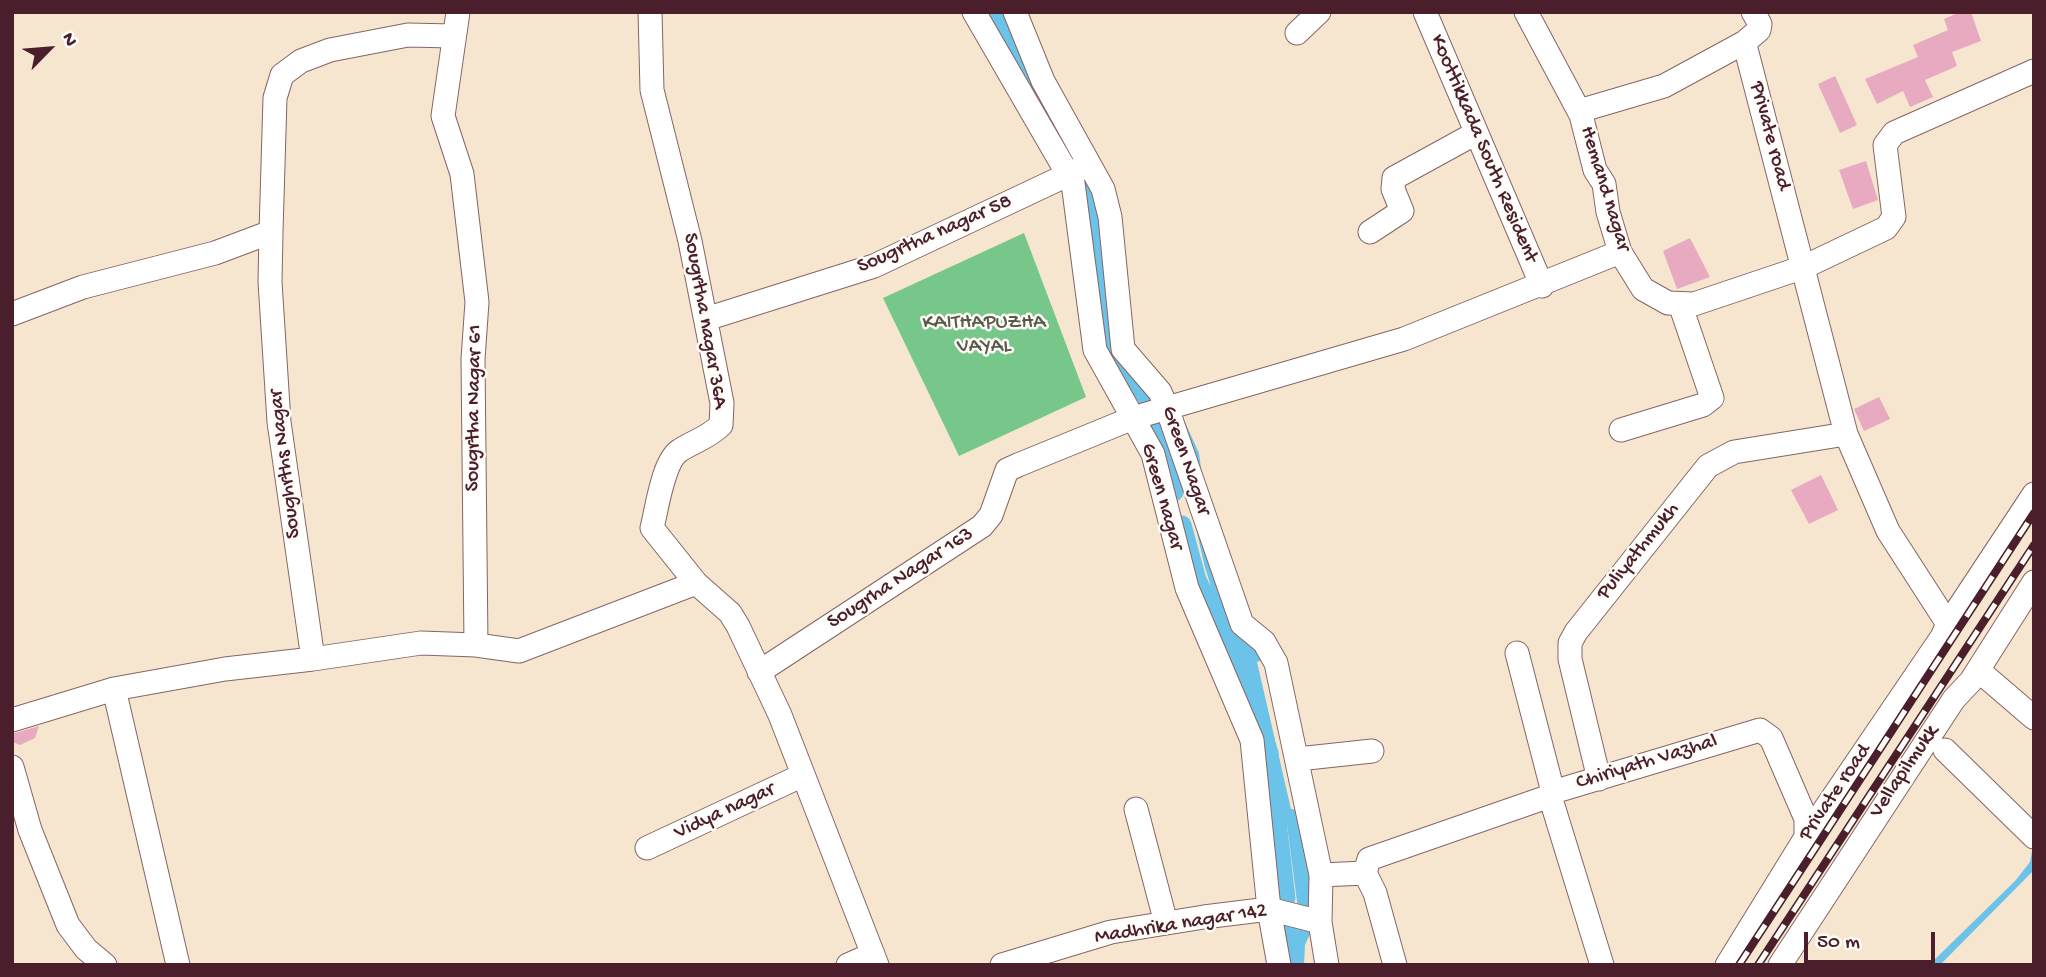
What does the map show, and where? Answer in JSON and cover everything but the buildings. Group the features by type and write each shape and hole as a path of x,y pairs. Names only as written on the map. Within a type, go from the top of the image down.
{"street":[{"name":"Sougrtha Nagar 61","path":"458,12 443,116 462,174 477,302 473,359 476,645"},
{"name":"Sougrtha nagar 36A","path":"650,12 652,90 690,242 722,403 721,425 710,436 677,452 668,464 652,528 696,583 730,613 759,672 803,775 875,959"},
{"name":"Green nagar","path":"974,12 1075,171 1095,350 1153,454 1187,588 1252,740 1269,909 1279,965"},
{"name":"Green Nagar","path":"1015,12 1043,81 1103,190 1110,217 1123,349 1160,391 1242,624 1264,642 1276,663 1321,875 1320,922"},
{"path":"1297,33 1319,12"},
{"name":"Koottikkada South Resident","path":"1424,12 1542,286"},
{"name":"Hemand nagar","path":"1526,12 1579,111 1595,170 1604,184 1608,212 1620,252 1643,289 1668,303 1680,304"},
{"path":"1579,111 1664,86 1745,42 1759,30 1760,24 1753,12"},
{"name":"Soughrths Nagar","path":"313,659 279,422 270,282 275,98 282,75 300,61 344,48 408,35 453,36"},
{"name":"Private road","path":"1745,42 1846,433 1888,531 1948,624"},
{"path":"1621,430 1703,405 1712,398 1680,304 1694,304 1804,267 1886,228 1894,217 1885,145 1894,133 2034,71"},
{"path":"1370,232 1402,211 1394,189 1394,178 1476,133"},
{"name":"Sougrtha nagar 58","path":"706,319 874,266 1075,171"},
{"path":"12,314 83,287 215,253 271,232"},
{"name":"Sougrha Nagar 163","path":"759,672 982,526 991,515 1007,470 1133,418 1404,340 1620,252"},
{"name":"Puliyathmukh","path":"1599,779 1570,659 1570,643 1576,632 1708,466 1734,452 1846,433"},
{"name":"Private road","path":"1727,965 1806,837 1942,637 2034,494"},
{"name":"Vellapilmukk","path":"1780,965 1862,835 1954,699 1978,670 2034,582"},
{"path":"12,720 114,689 225,669 421,643 476,645 519,651 696,583"},
{"path":"1395,965 1375,892 1366,873 1369,859 1552,794 1517,653"},
{"path":"1978,670 2034,718"},
{"path":"114,689 178,965"},
{"name":"Chiriyath Vazhal","path":"1602,965 1552,794 1760,730 1771,738 1806,819 1806,837"},
{"path":"1945,750 2034,837"},
{"path":"1298,759 1371,751"},
{"path":"12,767 30,830 68,925 86,949 105,965"},
{"name":"Vidya nagar","path":"647,848 803,775"},
{"path":"1136,809 1166,923"},
{"path":"1321,875 1366,873"},
{"name":"Madhrika nagar 142","path":"1002,965 1111,932 1269,909 1320,922"},
{"path":"1320,922 1327,965"},
{"path":"848,965 875,959"}],"green space":[{"name":"KAITHAPUZHA VAYAL","path":"1024,233 1086,397 959,456 883,298"}],"water":[{"path":"1183,418 1199,453 1206,507 1265,659 1257,662 1291,809 1302,810 1316,916 1298,909 1287,825 1264,751 1254,696 1239,647 1218,610 1204,564 1172,420"},
{"path":"2034,841 2034,870 1940,965 1929,965 2015,881 2030,862"},
{"path":"1299,919 1315,923 1305,945 1304,965 1294,965"}],"waterway":[{"path":"999,12 1043,101"},
{"path":"1081,166 1098,216 1102,333 1148,399"},
{"path":"1159,425 1174,492"},
{"path":"1182,525 1197,580 1230,645 1269,753 1286,898"},
{"path":"1287,921 1292,965"}],"railway":[{"path":"1739,965 2034,513"},
{"path":"1758,965 2034,545"}]}
